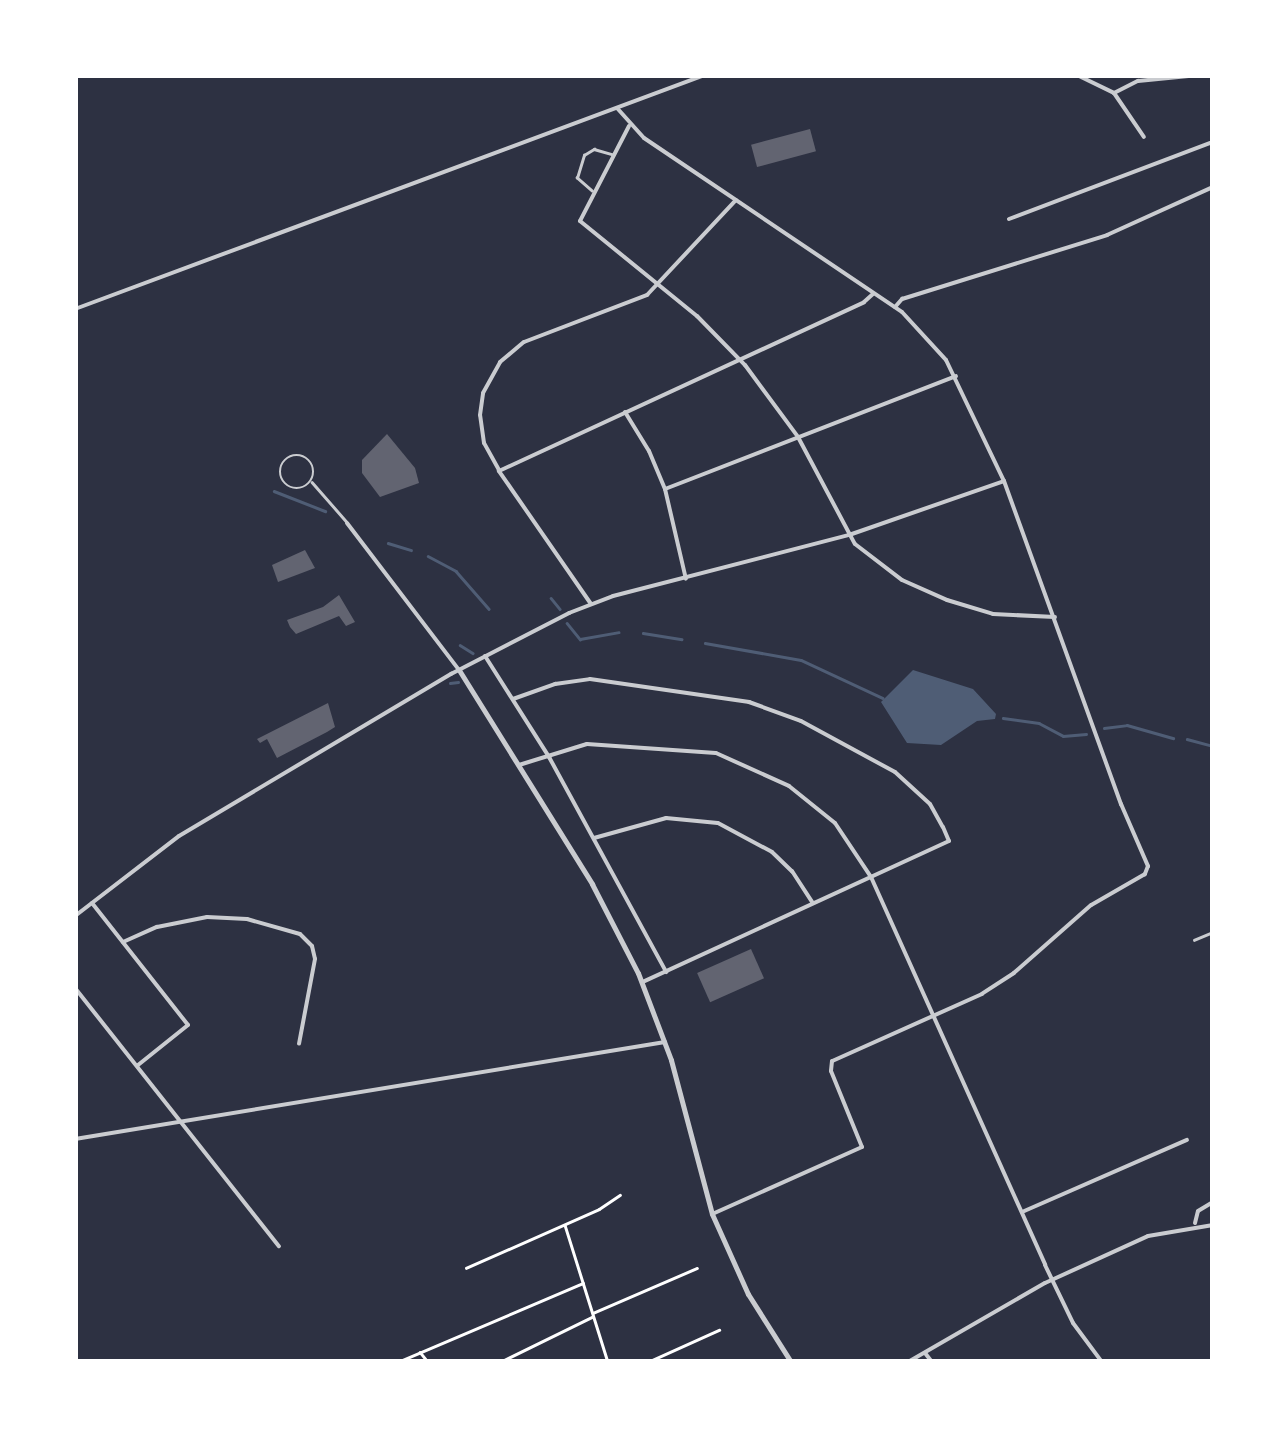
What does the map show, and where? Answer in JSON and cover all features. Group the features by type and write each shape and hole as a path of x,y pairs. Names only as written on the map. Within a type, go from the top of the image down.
{"street":[{"path":"75,309 704,75"},
{"path":"1077,75 1114,93 1144,138"},
{"path":"1114,93 1138,81 1199,75"},
{"path":"617,108 629,126 874,292 933,343 956,376 1004,481 1148,869 1090,905 1000,983 832,1062 831,1070 862,1147 712,1214"},
{"path":"629,126 580,221 739,357 798,438 849,535 902,580 947,600 994,614 1055,617"},
{"path":"1009,219 1213,142"},
{"path":"894,307 902,299 1107,235 1213,187"},
{"path":"591,604 484,443 480,415 483,392 500,362 524,342 646,295 736,200"},
{"path":"500,471 864,302 874,292"},
{"path":"665,489 956,376"},
{"path":"624,412 649,451 665,489 686,579"},
{"path":"75,916 179,836 459,670 591,604 849,535 1004,481"},
{"path":"347,523 459,670 598,896 643,982 666,1042 712,1214 748,1294 791,1362"},
{"path":"485,656 546,754 666,972"},
{"path":"512,699 556,684 608,680 749,702 800,721 904,778 930,804 943,827 949,841 643,982"},
{"path":"520,765 546,754 612,743 696,750 730,757 789,786 818,807 848,839 871,877 1052,1280 1081,1336 1102,1362"},
{"path":"594,838 631,824 666,818 718,824 772,852 792,871 813,903"},
{"path":"92,902 188,1025 136,1066"},
{"path":"123,942 158,927 207,918 247,920 300,934 312,946 315,959 299,1044"},
{"path":"75,988 279,1246"},
{"path":"75,1140 666,1042"},
{"path":"1021,1212 1188,1140"},
{"path":"1195,1225 1198,1211 1213,1202"},
{"path":"908,1362 1052,1280 1148,1236 1195,1225 1213,1225"},
{"path":"925,1353 932,1362"}],"lane":[{"path":"595,192 581,185 576,170 590,150 614,154"},
{"path":"311,481 299,488 288,486 280,476 284,461 294,455 306,458 313,467 311,481 347,523"},
{"path":"1194,940 1213,932"}],"path":[{"path":"466,1268 620,1195"},
{"path":"565,1224 607,1362"},
{"path":"500,1362 697,1268"},
{"path":"398,1362 583,1283"},
{"path":"648,1362 720,1330"},
{"path":"420,1352 428,1362"}],"water":[{"path":"913,670 973,689 996,714 995,719 977,721 941,745 907,743 881,702"}],"building":[{"path":"810,129 816,151 757,167 751,145"},
{"path":"387,434 415,468 419,483 380,497 362,473 362,460"},
{"path":"305,550 315,568 278,582 272,565"},
{"path":"339,595 355,622 346,626 339,616 296,634 290,627 287,620 323,607"},
{"path":"328,703 335,727 277,758 267,739 260,743 257,739"},
{"path":"751,949 764,978 710,1002 697,973"}],"waterway":[{"path":"274,491 325,511"},
{"path":"388,543 411,550"},
{"path":"428,556 456,571 489,609"},
{"path":"551,598 560,609"},
{"path":"567,623 580,639 618,632"},
{"path":"643,633 682,639"},
{"path":"705,643 801,660 883,698"},
{"path":"460,645 473,653"},
{"path":"450,683 458,682"},
{"path":"1003,718 1039,723 1063,736 1086,734"},
{"path":"1104,728 1127,725 1173,738"},
{"path":"1187,739 1213,746"}]}
